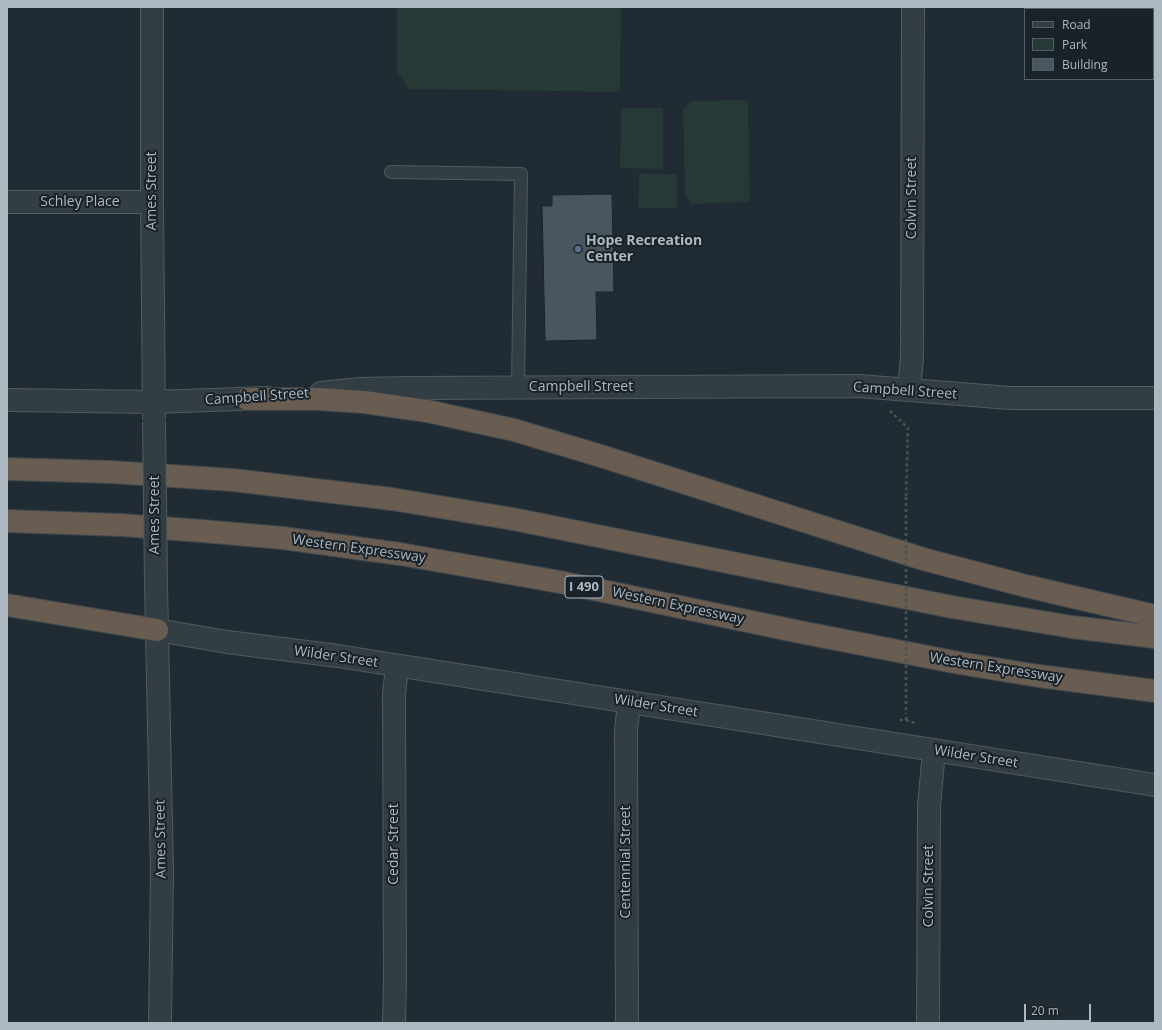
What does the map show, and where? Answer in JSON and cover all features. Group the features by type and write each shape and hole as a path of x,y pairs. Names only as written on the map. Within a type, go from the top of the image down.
{"highway":[{"path":"247,399 319,399 364,402 427,411 500,427 574,447 930,561 1155,616"},
{"path":"7,469 111,472 233,480 392,499 519,521 945,606 1072,627 1155,637"},
{"name":"Western Expressway","path":"7,521 121,525 202,531 284,538 400,554 560,582 800,632 959,663 1039,676 1155,690"},
{"path":"7,605 156,630"}],"street":[{"name":"Ames Street","path":"152,7 152,202 156,630 162,871 160,1023"},
{"name":"Colvin Street","path":"900,388 912,358 913,7"},
{"name":"Schley Place","path":"7,202 152,202"},
{"name":"Campbell Street","path":"7,400 154,412 247,399 384,388 859,386 900,388 1010,398 1155,398"},
{"name":"Wilder Street","path":"156,630 397,666 1155,785"},
{"name":"Cedar Street","path":"394,1023 394,694 397,666"},
{"name":"Centennial Street","path":"626,1023 626,731 629,702"},
{"name":"Colvin Street","path":"928,1023 929,806 934,750"}],"lane":[{"path":"391,172 521,174 518,387"}],"path":[{"path":"900,388 889,410 908,428 906,497 906,712"}],"green space":[{"path":"397,7 621,7 620,92 409,89 397,72"},
{"path":"748,100 750,202 692,204 685,195 683,109 691,101"},
{"path":"621,108 663,108 663,169 620,168"},
{"path":"639,174 677,174 677,208 638,208"}],"building":[{"name":"Hope Recreation Center","path":"612,194 614,292 596,292 597,340 545,341 542,206 552,206 552,195"}],"place":[{"name":"Hope Recreation Center","path":"578,249"}]}
